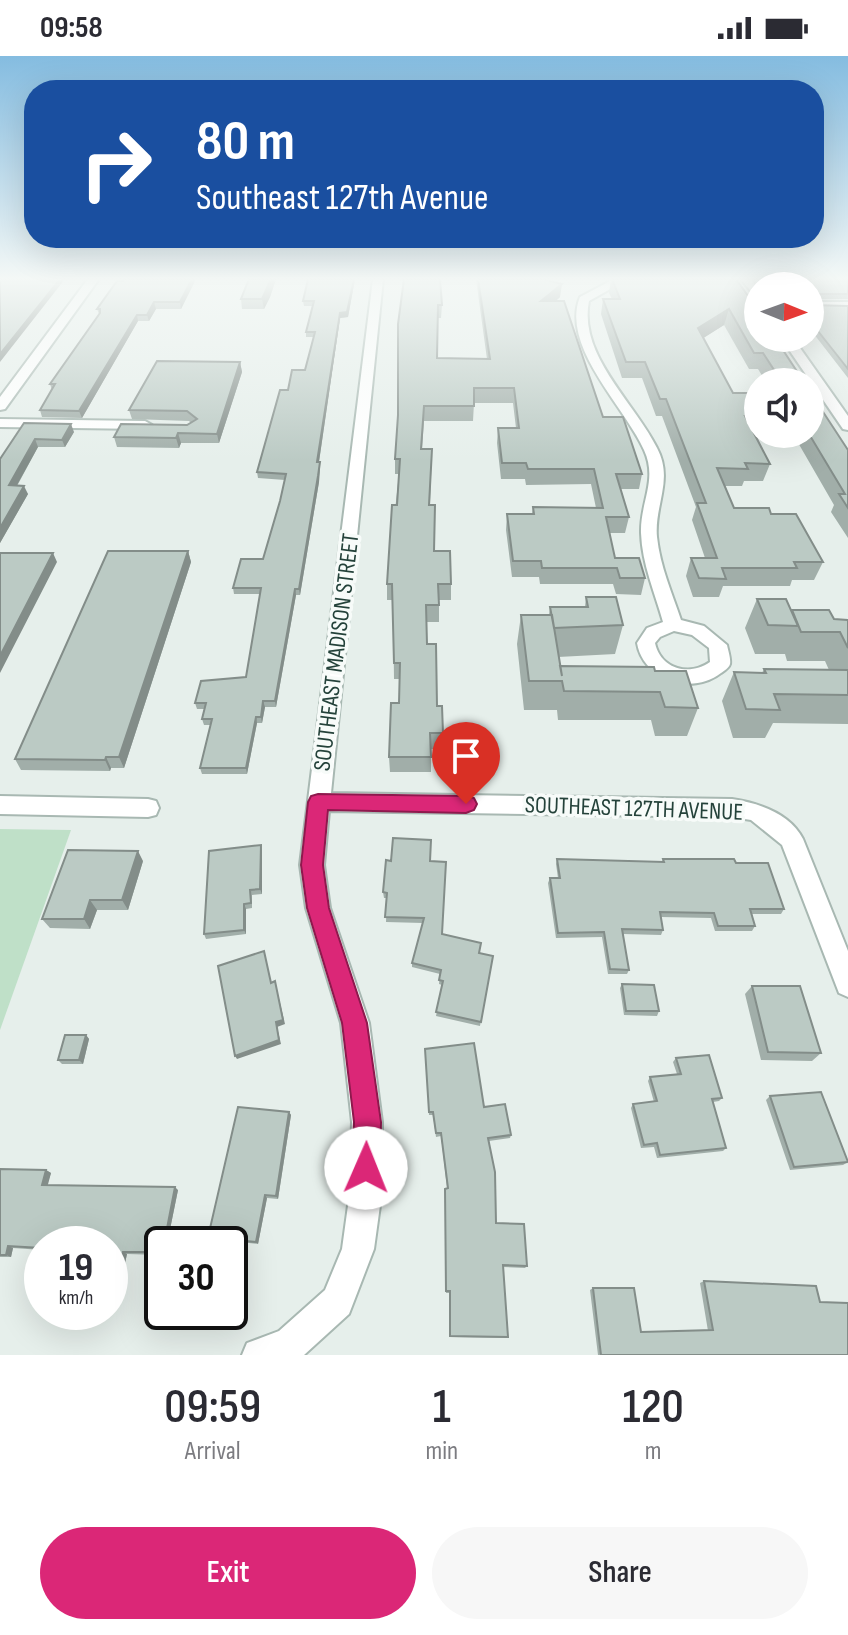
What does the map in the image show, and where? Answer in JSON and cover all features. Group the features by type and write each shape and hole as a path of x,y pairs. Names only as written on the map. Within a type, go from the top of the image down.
{"street":[{"path":"0,406 49,340"},
{"name":"SOUTHEAST MADISON STREET","path":"259,1355 289,1345 337,1302 358,1249 366,1191 367,1122 355,1023 318,908 312,865 371,340"},
{"path":"589,340 608,385 637,425 659,471 660,491 648,524 649,540 673,625"},
{"path":"797,352 848,426"},
{"path":"832,403 848,404"},
{"path":"0,423 159,425"},
{"name":"SOUTHEAST 127TH AVENUE","path":"318,802 732,808 757,812 791,839 848,984"},
{"path":"0,805 148,808"}],"green space":[{"path":"0,829 71,830 0,1030"}],"building":[{"path":"0,340 12,340 0,354"},
{"path":"81,340 122,340 79,411 40,410 55,384 50,384"},
{"path":"313,340 336,340 299,589 295,589 275,701 263,701 261,717 256,717 246,768 200,768 212,719 202,719 206,703 195,703 201,681 246,677 261,588 233,588 241,559 263,559 286,474 257,472 280,390 288,390 292,370 305,370"},
{"path":"398,340 437,340 437,358 490,359 487,340 577,340 603,417 623,417 642,474 616,474 629,517 606,517 615,558 639,558 645,578 620,578 617,568 542,568 541,561 513,561 507,514 534,514 533,507 603,508 594,469 528,469 526,463 502,463 498,428 519,428 514,388 474,388 474,406 424,406 421,449 432,449 429,505 435,505 434,551 450,551 451,584 438,584 439,605 426,605 427,644 436,644 437,706 442,706 443,733 430,733 431,757 389,757 391,703 399,703 400,663 394,663 392,584 387,584 392,505 397,505 400,459 395,459"},
{"path":"618,340 704,340 733,393 744,393 744,448 762,448 770,464 745,463 748,469 717,468 734,508 769,508 771,514 796,514 823,562 794,562 797,568 722,568 726,579 699,578 691,558 717,558 697,503 706,503 666,399 660,399 645,362 626,362"},
{"path":"825,340 848,340 848,369"},
{"path":"753,352 784,352 795,368 773,368 763,353"},
{"path":"157,361 240,362 217,434 178,433 176,438 114,437 121,424 187,425 197,419 187,411 129,410"},
{"path":"824,413 848,450 848,508 839,494 845,494 817,448 824,448"},
{"path":"24,423 71,424 62,440 35,439 9,485 24,486 0,528 0,459"},
{"path":"108,551 188,551 119,757 106,757 105,760 15,759"},
{"path":"0,553 53,553 0,656"},
{"path":"586,597 616,597 623,625 554,628 550,607 588,607"},
{"path":"757,599 786,599 798,626 768,625"},
{"path":"792,610 829,610 834,619 848,620 848,648 840,632 801,632"},
{"path":"521,615 552,615 560,666 654,667 655,671 686,671 698,708 665,707 660,692 564,691 562,681 529,681"},
{"path":"764,669 848,670 848,695 774,694 780,710 746,709 734,672 766,673"},
{"path":"393,838 431,840 430,861 446,862 442,934 481,943 479,953 493,956 481,1022 436,1012 443,981 439,980 441,970 412,963 424,918 385,917 387,893 383,892 386,860 391,861"},
{"path":"261,845 260,889 250,890 251,903 244,904 244,930 204,934 209,851"},
{"path":"68,850 138,851 122,900 90,900 84,919 42,919"},
{"path":"557,859 664,862 663,859 734,859 736,863 768,863 784,909 750,909 755,926 718,926 714,913 660,912 663,930 622,929 629,970 610,969 604,932 558,933 550,878 560,878"},
{"path":"264,951 271,983 275,981 283,1020 276,1022 279,1040 235,1056 218,966"},
{"path":"622,984 654,985 659,1011 626,1011"},
{"path":"752,986 800,986 821,1053 768,1052"},
{"path":"65,1035 86,1035 79,1060 58,1060"},
{"path":"474,1043 484,1107 505,1104 511,1135 488,1138 495,1172 496,1223 524,1224 527,1266 503,1265 508,1337 450,1336 450,1291 446,1291 445,1189 448,1188 441,1133 436,1133 433,1112 429,1112 425,1049"},
{"path":"709,1055 722,1098 712,1099 726,1148 660,1155 657,1143 644,1145 633,1104 657,1101 650,1077 681,1074 676,1058"},
{"path":"821,1092 848,1162 794,1167 770,1096"},
{"path":"238,1107 289,1112 276,1196 265,1195 256,1242 248,1241 248,1226 211,1226"},
{"path":"0,1169 46,1170 42,1185 175,1187 167,1226 144,1226 144,1252 128,1252 128,1226 24,1226 24,1247 8,1246 6,1255 0,1255"},
{"path":"704,1281 816,1286 820,1302 848,1303 848,1355 601,1355 593,1288 634,1288 641,1332 713,1330"}],"route":[{"path":"366,1168 367,1122 355,1023 318,908 312,865 318,802 466,804"}]}
